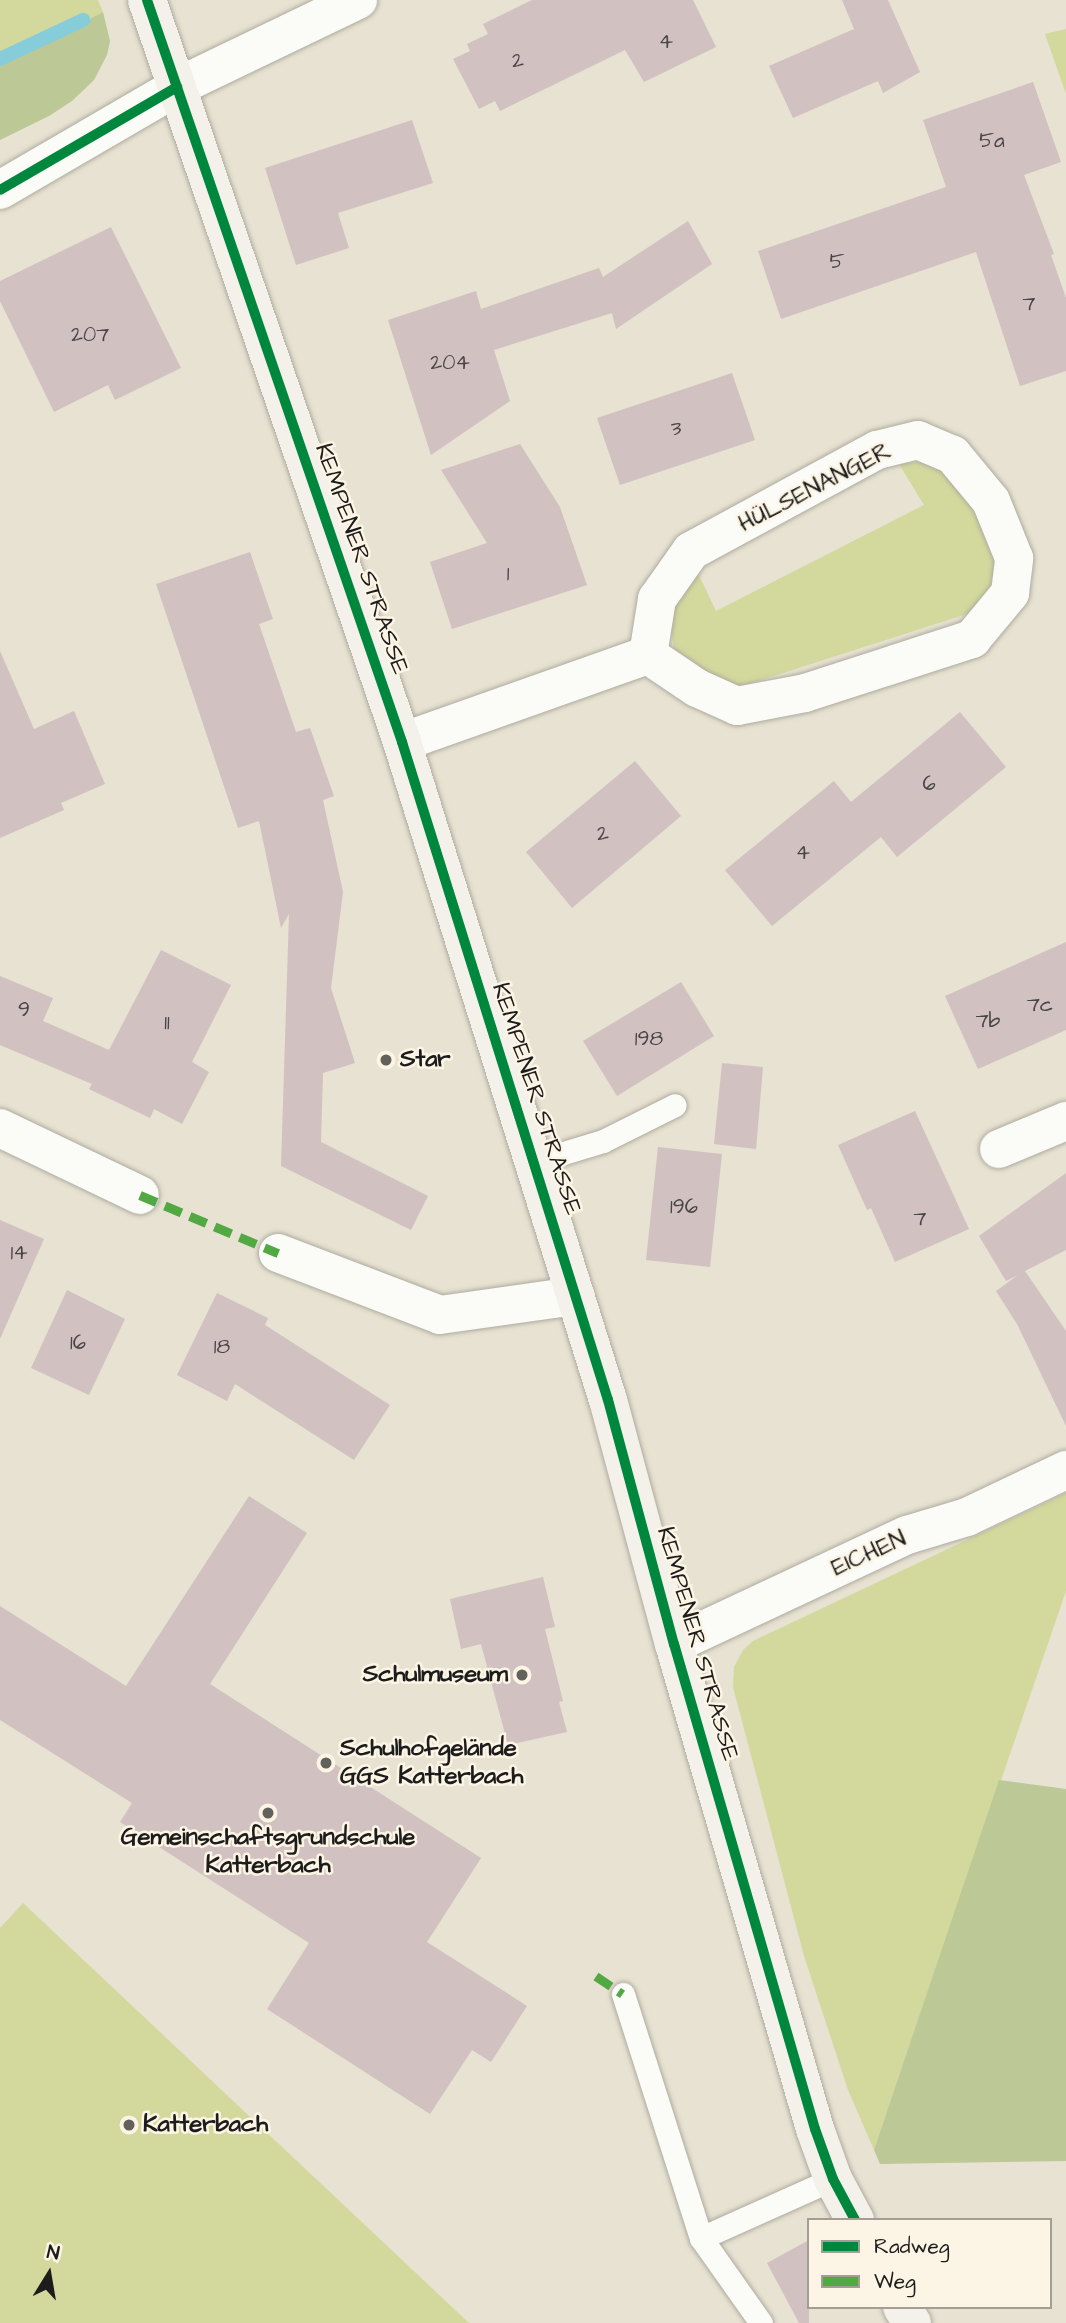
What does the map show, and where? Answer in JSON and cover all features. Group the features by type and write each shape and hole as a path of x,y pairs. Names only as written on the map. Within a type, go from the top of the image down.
{"main road":[{"name":"KEMPENER STRASSE","path":"147,0 402,742 608,1400 674,1644 815,2129 833,2179 854,2218"}],"street":[{"path":"0,190 177,87 358,0"},
{"name":"HÜLSENANGER","path":"918,440 953,455 991,502 1014,558 1010,593 972,639 805,693 737,706 698,688 648,654 657,599 691,551 877,450 918,440"},
{"path":"402,742 648,654"},
{"path":"999,1149 1066,1121"},
{"path":"0,1128 140,1195"},
{"path":"278,1253 440,1315 576,1296"},
{"name":"EICHEN","path":"674,1644 907,1535 967,1517 1066,1470"}],"lane":[{"path":"534,1162 603,1141 675,1105"},
{"path":"623,1994 701,2238 761,2323"},
{"path":"701,2238 833,2179"}],"green space":[{"path":"0,0 98,0 103,12 0,66"},
{"path":"103,12 110,41 107,55 94,80 72,101 49,116 0,140 0,66"},
{"path":"1066,29 1066,94 1045,34"},
{"path":"920,462 940,469 962,490 992,547 995,568 990,589 970,613 729,689 675,655 668,613 697,571 716,611 924,505 899,464"},
{"path":"1066,1493 1066,1591 874,2150 848,2090 804,1956 733,1687 734,1667 743,1650 753,1641"},
{"path":"999,1780 1066,1789 1066,2161 880,2164 874,2150"},
{"name":"Katterbach","path":"23,1903 469,2323 0,2323 0,1928"}],"building":[{"path":"532,0 693,0 716,47 644,82 625,50 500,111 495,101 479,109 453,59 470,51 467,44 488,34 483,24"},
{"path":"842,0 888,0 920,72 883,93 878,81 793,118 769,66 854,29"},
{"path":"1033,82 1061,162 1024,175 1054,254 1051,255 1066,298 1066,371 1020,386 976,252 781,319 758,251 946,187 923,120"},
{"path":"412,120 433,183 338,213 349,248 296,265 265,168"},
{"path":"688,221 712,264 616,329 612,313 494,350 510,401 431,455 388,320 476,291 481,309 599,268 603,277"},
{"path":"111,227 181,368 115,400 108,385 54,412 0,301 0,281"},
{"path":"732,373 755,440 620,485 597,418"},
{"path":"520,444 560,507 587,585 452,629 430,562 487,543 441,470"},
{"path":"250,552 273,619 259,624 296,732 310,728 334,796 323,800 343,892 331,988 355,1063 323,1073 321,1142 428,1196 411,1230 281,1166 289,914 281,928 259,821 238,828 156,584"},
{"path":"0,651 34,729 74,711 105,784 61,803 64,810 0,838"},
{"path":"960,712 1006,767 897,857 881,837 772,926 725,870 834,781 851,802"},
{"path":"635,761 681,816 572,908 526,852"},
{"path":"1066,942 1066,1030 978,1069 945,996"},
{"path":"161,950 231,985 192,1062 209,1072 182,1124 154,1109 150,1118 89,1089 92,1084 0,1045 0,976 53,998 43,1021 109,1050"},
{"path":"681,982 714,1036 617,1096 583,1041"},
{"path":"722,1063 763,1067 756,1149 714,1144"},
{"path":"915,1111 969,1229 895,1262 871,1208 867,1210 838,1145"},
{"path":"658,1147 722,1154 710,1267 646,1260"},
{"path":"1066,1173 1066,1250 1025,1271 1066,1331 1066,1426 1017,1324 996,1291 1018,1275 1006,1281 979,1236"},
{"path":"0,1220 44,1239 0,1339"},
{"path":"67,1290 125,1319 89,1395 31,1368"},
{"path":"217,1293 268,1318 265,1325 390,1405 354,1460 235,1384 227,1401 177,1375"},
{"name":"Gemeinschaftsgrundschule Katterbach","path":"249,1496 307,1533 210,1684 481,1858 427,1942 527,2006 491,2062 472,2050 430,2114 267,2009 309,1943 120,1822 132,1803 0,1720 0,1606 126,1686"},
{"name":"Schulmuseum","path":"543,1577 555,1627 545,1629 563,1701 559,1702 567,1732 508,1745 481,1644 461,1649 450,1599"},
{"path":"807,2241 809,2323 799,2323 767,2263"}],"waterway":[{"name":"Katterbach","path":"0,59 83,20"}],"marked path":[{"path":"140,1195 278,1253"},
{"path":"596,1976 623,1994"}],"cycle path":[{"path":"147,0 402,742 608,1400 674,1644 815,2129 833,2179 854,2218"},
{"path":"0,190 177,87"}],"place":[{"name":"Star","path":"386,1060"},
{"name":"Schulmuseum","path":"522,1675"},
{"name":"Schulhofgelände GGS Katterbach","path":"326,1763"},
{"name":"Gemeinschaftsgrundschule Katterbach","path":"268,1813"},
{"name":"Katterbach","path":"129,2125"}]}
